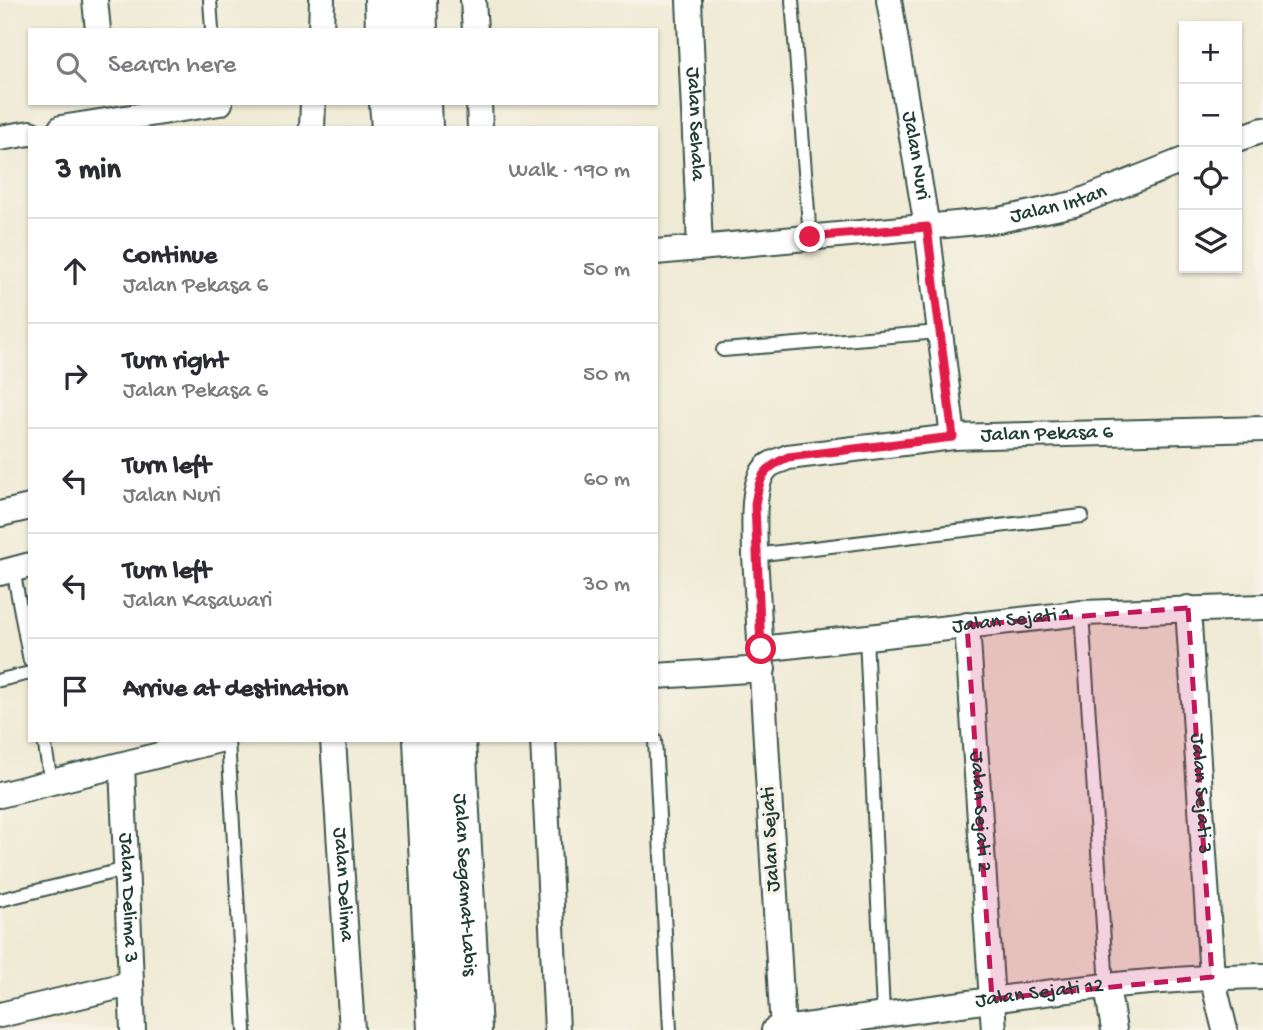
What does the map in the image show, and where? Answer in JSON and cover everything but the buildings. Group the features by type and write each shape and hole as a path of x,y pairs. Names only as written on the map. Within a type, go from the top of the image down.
{"highway":[{"path":"384,0 385,28"},
{"path":"417,0 418,28"},
{"path":"389,105 391,126"},
{"path":"422,105 423,126"},
{"name":"Jalan Segamat-Labis","path":"423,742 437,1030"},
{"name":"Jalan Segamat-Labis","path":"456,742 472,1030"}],"street":[{"path":"95,0 98,28"},
{"path":"321,28 322,0"},
{"path":"473,0 475,28"},
{"name":"Jalan Sehala","path":"689,0 700,247"},
{"name":"Jalan Nuri","path":"889,0 927,227 953,437"},
{"path":"69,126 105,117 201,105"},
{"path":"312,126 313,105"},
{"path":"479,105 480,126"},
{"path":"1242,137 1263,130"},
{"path":"0,138 28,133"},
{"name":"Jalan Intan","path":"658,251 999,220 1074,204 1179,162"},
{"name":"Jalan Pekasa 6","path":"762,659 755,555 755,504 759,482 768,467 788,457 953,437 1263,429"},
{"path":"0,514 28,507"},
{"name":"Jalan Sejati 1","path":"658,676 762,659 866,636 1082,613 1263,607"},
{"name":"Jalan Sejati 3","path":"1188,608 1212,977 1225,1030"},
{"name":"Jalan Sejati 2","path":"967,625 994,1030"},
{"name":"Jalan Sejati","path":"762,659 780,1030"},
{"path":"0,795 211,742"},
{"name":"Jalan Delima","path":"333,742 352,1030"},
{"path":"543,742 557,1030"},
{"name":"Jalan Delima 3","path":"122,765 133,1030"},
{"name":"Jalan Sejati 12","path":"780,1030 883,1013 1107,986 1212,977 1263,976"},
{"path":"0,1015 130,984"},
{"path":"1107,986 1114,1030"}],"lane":[{"path":"210,0 212,28"},
{"path":"792,0 810,237"},
{"path":"723,350 939,332"},
{"path":"755,555 1082,516"},
{"path":"14,569 28,650"},
{"path":"1082,613 1107,986"},
{"path":"866,636 883,1013"},
{"path":"0,680 28,673"},
{"path":"44,742 51,782"},
{"path":"228,742 246,1030"},
{"path":"655,742 670,1030"},
{"path":"0,900 126,869"}],"highlighted area":[{"path":"1188,608 1212,977 992,999 967,625"}],"route":[{"path":"761,649 755,555 755,504 759,482 768,467 788,457 953,437 927,227 810,237"}]}
